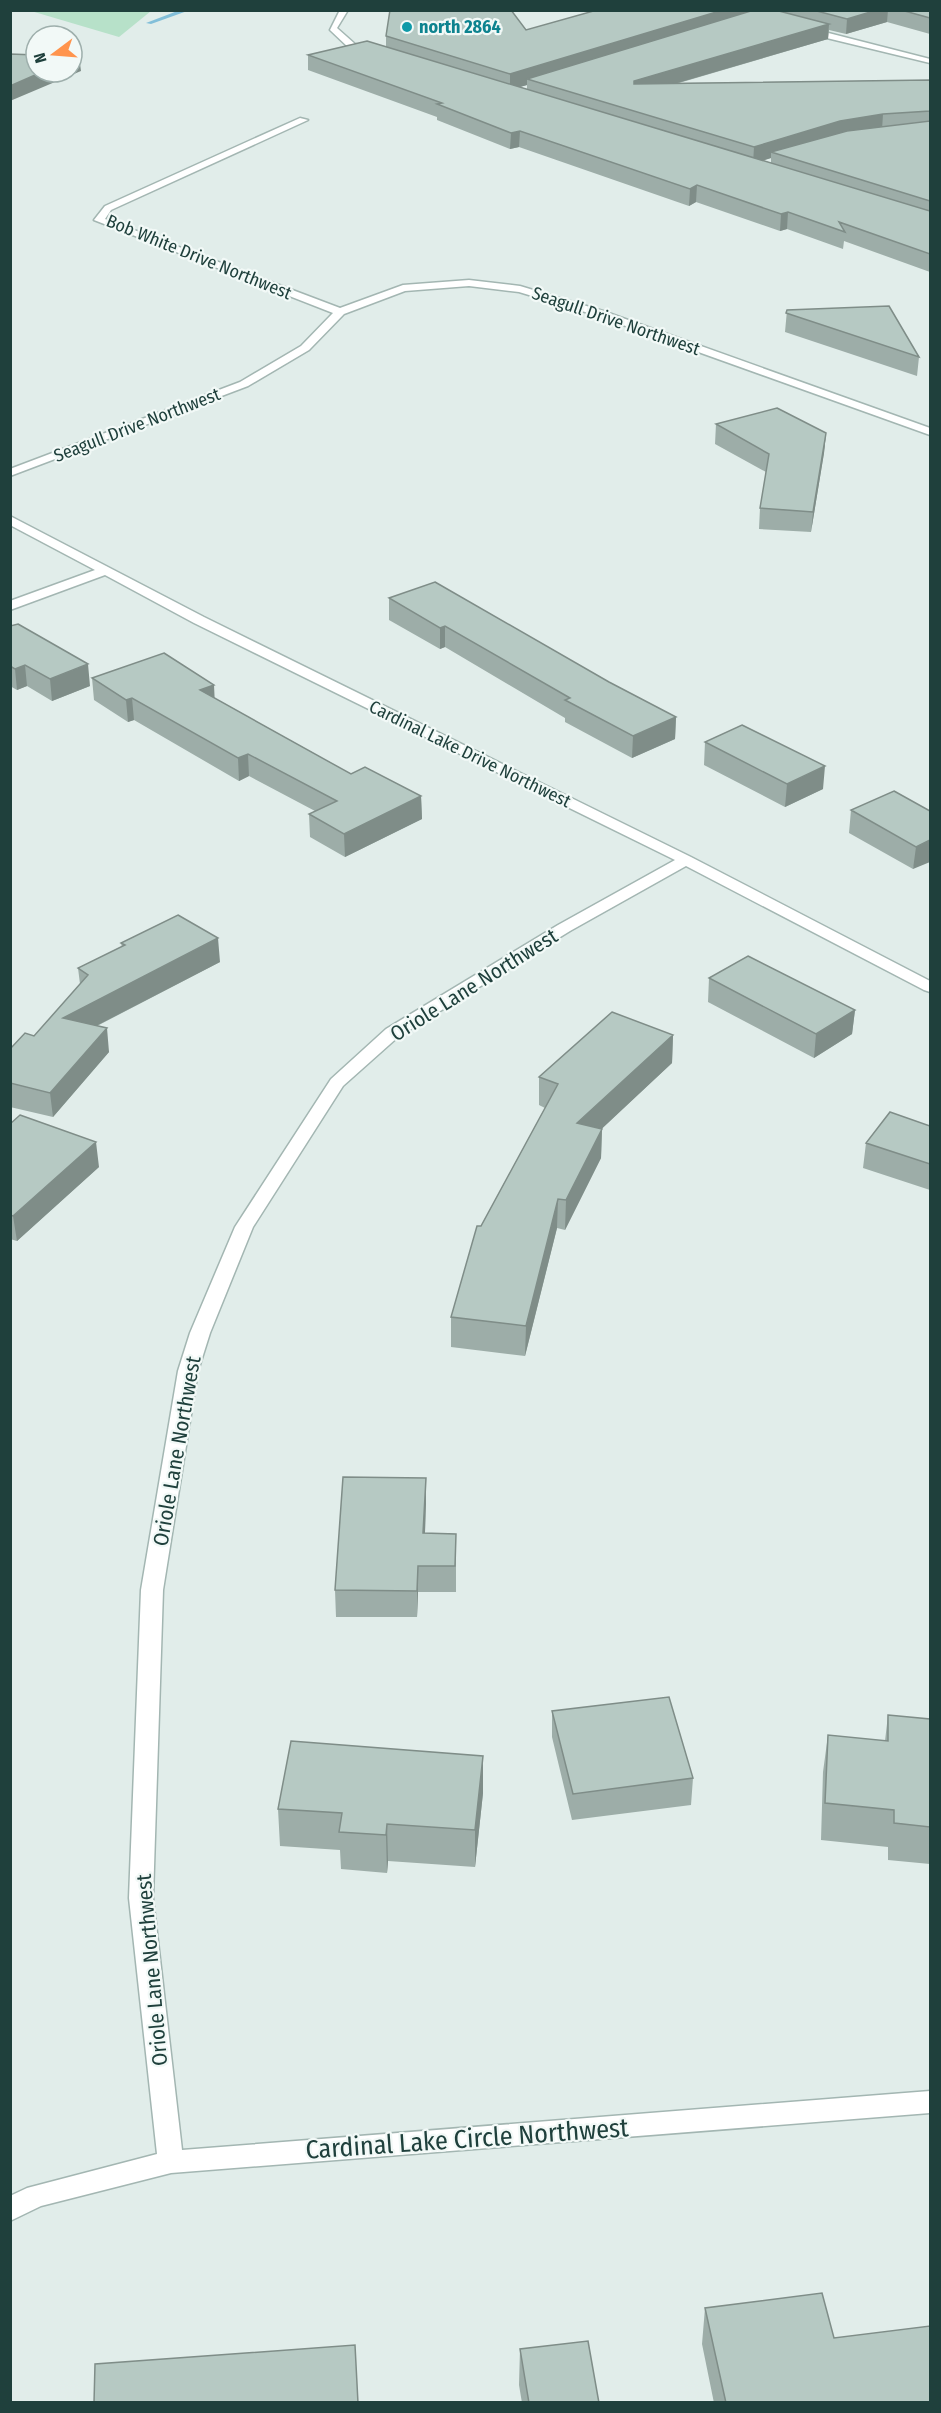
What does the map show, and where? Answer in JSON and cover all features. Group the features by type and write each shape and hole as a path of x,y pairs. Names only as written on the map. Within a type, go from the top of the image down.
{"street":[{"path":"344,10 333,28 352,46 379,55"},
{"path":"794,27 930,61"},
{"name":"Bob White Drive Northwest","path":"303,120 108,208 99,220 340,312"},
{"name":"Seagull Drive Northwest","path":"10,473 244,384 305,348 340,312 403,288 469,283 520,289 599,313 930,432"},
{"name":"Cardinal Lake Drive Northwest","path":"10,520 199,620 686,860 930,987"},
{"path":"10,606 107,570"},
{"name":"Oriole Lane Northwest","path":"171,2162 141,1886 152,1590 188,1371 200,1333 244,1227 337,1083 392,1033 564,928 686,860"},
{"name":"Cardinal Lake Circle Northwest","path":"10,2209 36,2196 171,2162 930,2102"}],"green space":[{"path":"151,10 119,37 84,27 84,24 75,24 31,11"}],"building":[{"path":"390,10 511,10 526,30 597,10 723,10 510,74 386,36"},
{"path":"754,10 775,10 829,24 634,81 634,84 930,80 930,111 883,114 840,121 754,147 527,79"},
{"path":"813,10 877,10 847,19"},
{"path":"901,10 930,10 930,18"},
{"path":"367,41 930,211 930,254 839,222 845,232 788,212 781,214 697,185 690,189 520,131 511,133 437,104 442,103 308,55"},
{"path":"10,54 24,55 24,80 10,86"},
{"path":"930,121 930,201 771,152 847,131"},
{"path":"889,306 919,357 786,313 787,310"},
{"path":"777,408 826,433 813,512 760,508 769,454 716,424"},
{"path":"435,582 609,682 676,717 633,736 565,700 570,698 445,626 440,628 389,598"},
{"path":"18,624 88,664 50,679 25,665 15,669 10,666 10,626"},
{"path":"164,653 214,685 200,690 351,774 365,767 421,796 344,834 309,814 337,801 248,754 238,758 132,698 126,700 92,678"},
{"path":"742,725 825,766 787,784 705,742"},
{"path":"894,791 930,811 930,840 916,847 851,810"},
{"path":"178,915 218,938 63,1018 107,1028 50,1093 10,1083 10,1049 25,1033 34,1036 88,975 78,968 125,945 121,943"},
{"path":"748,956 855,1010 816,1034 709,978"},
{"path":"612,1012 673,1035 577,1123 602,1129 566,1200 558,1199 526,1326 451,1317 477,1226 481,1226 558,1084 539,1077"},
{"path":"890,1112 930,1126 930,1164 866,1143"},
{"path":"20,1115 96,1142 13,1216 10,1215 10,1124"},
{"path":"343,1477 426,1478 423,1533 456,1534 455,1566 418,1566 417,1591 335,1590"},
{"path":"669,1697 693,1778 573,1794 552,1711"},
{"path":"888,1715 930,1719 930,1827 894,1823 894,1810 825,1803 828,1735 888,1741"},
{"path":"291,1741 483,1756 475,1830 387,1824 386,1835 339,1832 342,1813 278,1809"},
{"path":"822,2293 834,2338 930,2326 930,2403 726,2403 705,2308"},
{"path":"588,2341 599,2403 529,2403 520,2349"},
{"path":"355,2345 358,2403 94,2403 95,2364"}],"waterway":[{"path":"149,23 187,10"}],"place":[{"name":"north 2864","path":"407,27"}]}
